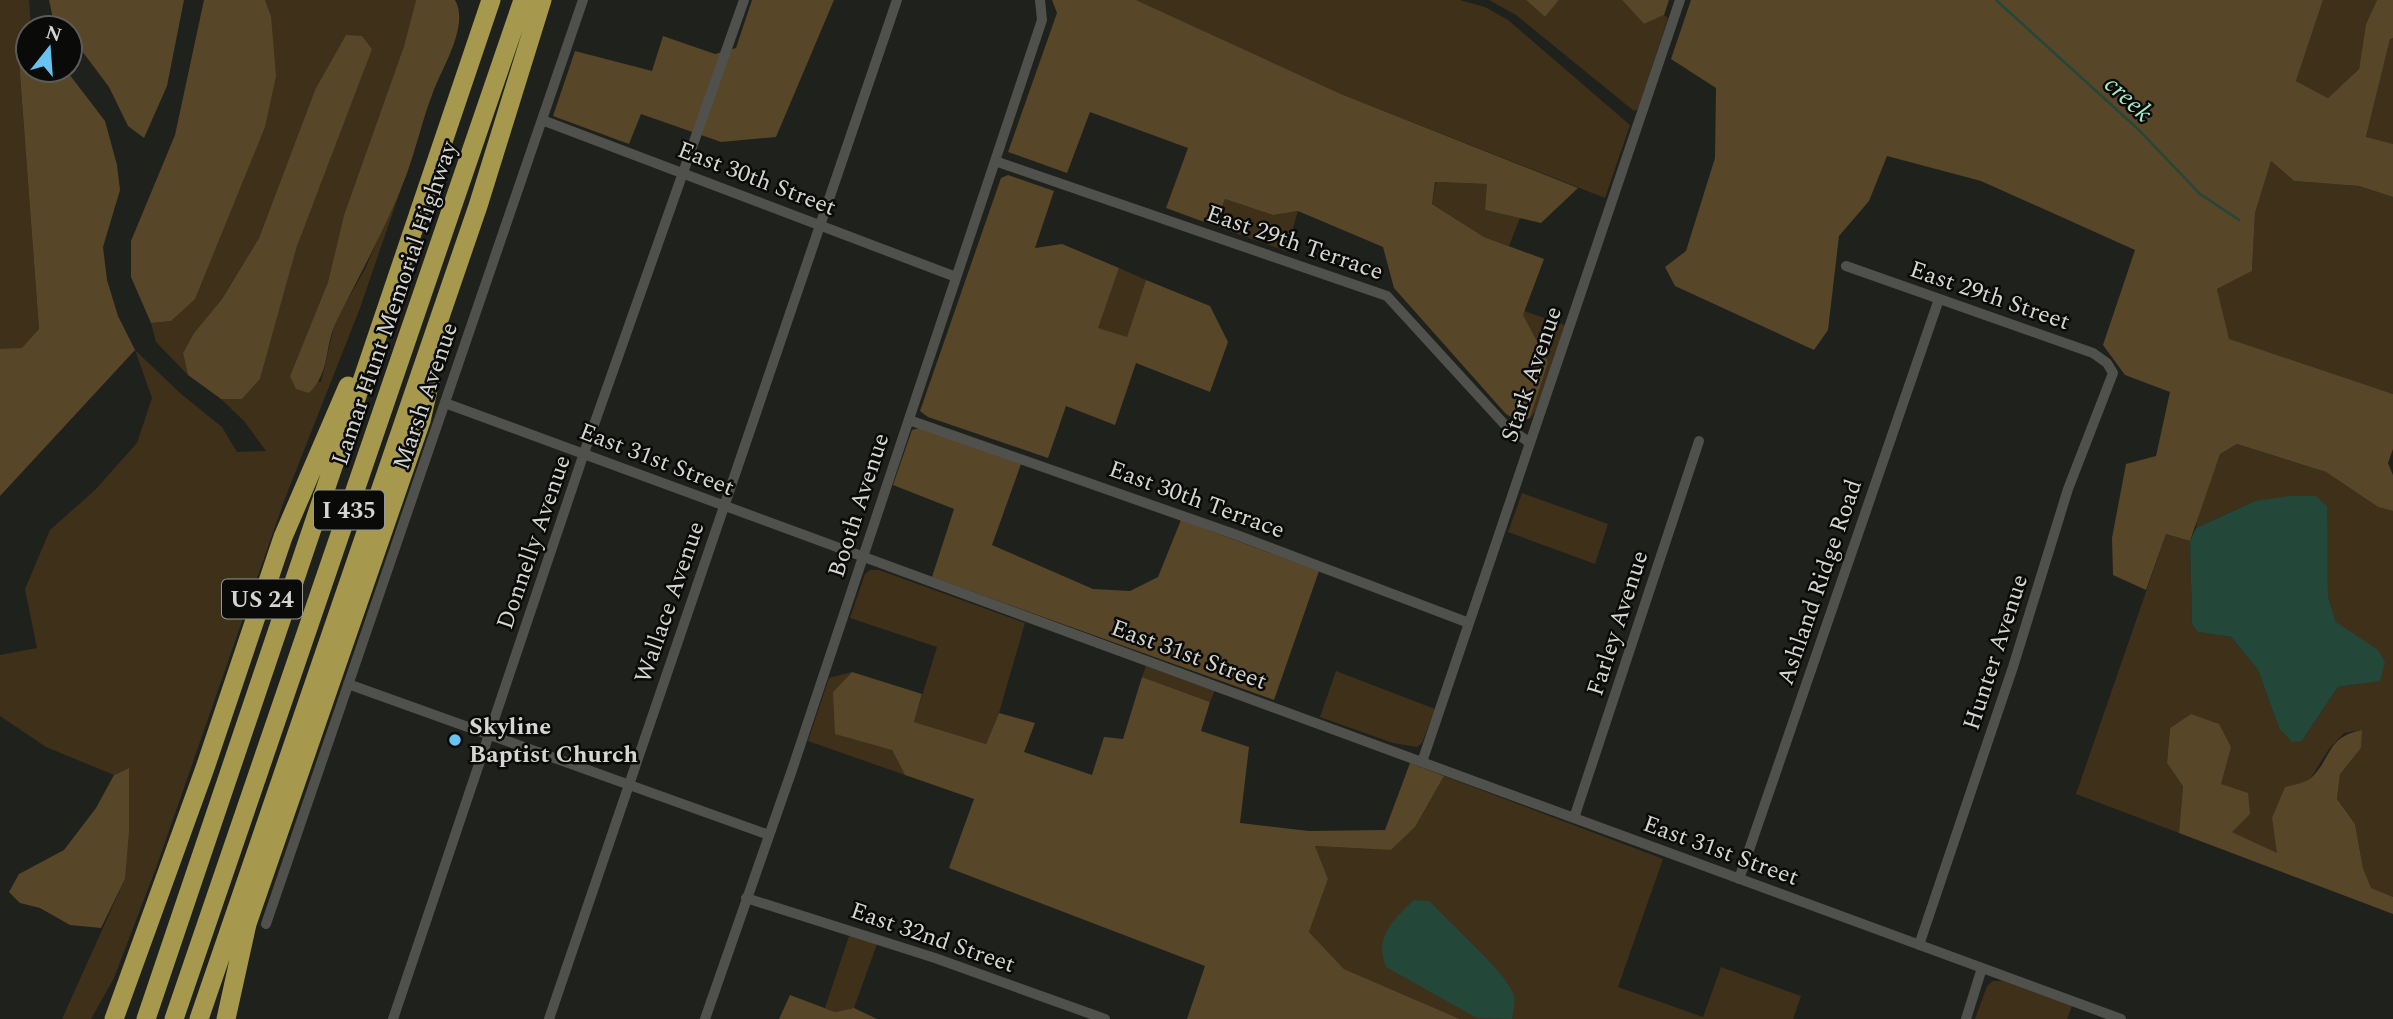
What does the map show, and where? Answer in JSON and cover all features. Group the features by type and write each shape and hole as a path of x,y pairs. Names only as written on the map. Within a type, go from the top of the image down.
{"highway":[{"name":"Lamar Hunt Memorial Highway","path":"146,1019 491,0"},
{"name":"Lamar Hunt Memorial Highway","path":"174,1019 523,0"},
{"path":"200,1019 478,206 542,0"},
{"path":"226,1019 247,924 421,421 433,362 435,333"},
{"name":"US 24","path":"108,1019 134,969 283,537 351,379 376,340"},
{"path":"114,1019 134,969"}],"street":[{"name":"Marsh Avenue","path":"266,924 583,0"},
{"name":"Donnelly Avenue","path":"393,1019 584,453 744,0"},
{"name":"Wallace Avenue","path":"549,1019 897,0"},
{"name":"Stark Avenue","path":"1422,762 1680,0"},
{"name":"Booth Avenue","path":"705,1019 863,558 1042,20 1041,1"},
{"name":"East 30th Street","path":"542,120 956,277"},
{"name":"East 29th Terrace","path":"995,161 1387,296 1505,425 1530,443"},
{"name":"East 29th Street","path":"1846,267 2093,353 2107,363 2113,373"},
{"name":"Ashland Ridge Road","path":"1739,879 1939,299"},
{"name":"Hunter Avenue","path":"1919,945 2013,667 2068,489 2113,373"},
{"name":"East 31st Street","path":"445,404 2121,1019"},
{"name":"East 30th Terrace","path":"909,420 1234,534 1469,623"},
{"name":"Farley Avenue","path":"1574,818 1699,441"},
{"path":"348,684 769,835"},
{"name":"East 32nd Street","path":"747,898 935,958 1105,1019"},
{"path":"1966,1019 1982,968"}],"shaded area":[{"path":"0,0 29,0 30,14 14,14 14,84 21,84 39,329 22,349 0,349"},
{"path":"49,0 184,0 167,86 144,138 128,126 109,87 84,54 84,14 52,14"},
{"path":"204,0 265,0 271,16 276,76 265,127 195,299 171,321 151,323 131,277 131,241 175,135"},
{"path":"265,0 416,0 404,46 344,215 328,282 290,376 321,382 335,322 365,269 405,177 360,308 284,501 156,868 114,978 91,1019 62,1019 125,879 129,768 114,775 46,747 0,716 0,655 37,648 25,589 50,530 95,490 137,443 152,398 135,350 180,393 222,427 237,452 266,451 244,421 221,399 242,399 260,379 297,246 315,90 259,238 222,299 194,333 183,353 188,375 156,342 151,323 171,321 271,16"},
{"path":"416,0 455,0 459,10 457,35 428,105 399,195 337,320 321,376 309,393 296,389 290,376 328,282 344,215 404,46"},
{"path":"752,0 834,0 776,137 721,142 641,114 629,144 553,116 575,51 652,71 663,36 715,54 736,48"},
{"path":"1052,0 1136,0 1341,94 1578,188 1541,223 1485,210 1487,184 1435,182 1432,204 1484,237 1544,259 1523,315 1548,362 1530,418 1520,422 1506,414 1394,288 1383,247 1298,211 1273,215 1225,199 1215,226 1166,208 1188,148 1090,112 1067,173 1008,152 1057,13"},
{"path":"1136,0 1460,0 1485,7 1508,20 1630,125 1605,198 1341,94"},
{"path":"1489,0 1526,0 1545,17 1559,0 1622,0 1644,24 1664,15 1668,18 1638,109 1634,111 1516,15"},
{"path":"1526,0 1559,0 1545,17"},
{"path":"1622,0 1669,0 1664,15 1644,24"},
{"path":"1691,0 2323,0 2296,81 2328,98 2359,69 2366,24 2377,0 2393,0 2393,38 2390,39 2366,137 2393,144 2393,197 2359,186 2294,181 2271,161 2255,213 2252,271 2217,289 2229,339 2393,394 2393,449 2388,463 2393,475 2393,511 2378,507 2326,472 2237,444 2220,454 2190,541 2166,534 2146,590 2113,575 2112,538 2126,464 2156,456 2170,392 2125,375 2103,345 2135,250 1981,181 1887,156 1869,201 1839,236 1828,330 1814,350 1675,286 1665,267 1686,251 1715,158 1716,88 1671,59"},
{"path":"2323,0 2377,0 2366,24 2359,69 2328,98 2296,81"},
{"path":"346,35 362,36 372,49 297,246 260,379 242,399 221,399 188,375 183,353 194,333 222,299 259,238 315,90"},
{"path":"2390,38 2393,38 2393,144 2366,138"},
{"path":"21,84 77,84 105,121 117,165 120,190 103,247 107,280 118,316 135,350 0,496 0,349 22,348 39,329"},
{"path":"2271,161 2294,181 2359,186 2393,197 2393,394 2228,339 2217,289 2252,271 2255,213"},
{"path":"1008,175 1054,191 1035,248 1062,244 1119,268 1098,328 1127,337 1146,280 1210,306 1228,342 1210,392 1136,363 1115,425 1066,406 1048,458 928,417 920,411 1001,178"},
{"path":"1436,182 1488,184 1485,210 1520,218 1509,246 1484,237 1432,204"},
{"path":"1225,199 1273,215 1298,211 1286,251 1215,226"},
{"path":"1119,268 1146,280 1127,338 1097,328"},
{"path":"1524,311 1565,325 1536,411 1530,418 1547,362 1522,315"},
{"path":"919,428 1021,464 992,545 1093,589 1130,591 1158,577 1181,520 1319,571 1274,700 932,577 954,509 893,485 912,430"},
{"path":"2237,444 2326,472 2378,507 2393,511 2393,897 2371,889 2363,868 2355,824 2337,799 2340,773 2361,748 2361,730 2344,733 2329,749 2310,779 2272,818 2278,854 2232,832 2221,784 2191,714 2170,728 2167,763 2183,785 2179,833 2076,794 2166,534 2190,541 2192,624 2199,632 2231,637 2258,670 2279,728 2302,741 2338,687 2360,684 2355,637 2336,622 2328,596 2326,506 2255,501 2196,528 2199,509 2220,454"},
{"path":"1522,493 1608,524 1595,564 1508,532"},
{"path":"2290,496 2316,496 2327,506 2328,596 2336,622 2378,650 2385,662 2380,681 2338,687 2302,741 2292,742 2279,728 2258,670 2231,637 2198,632 2192,624 2190,541 2196,528 2255,501"},
{"path":"870,570 879,570 1025,623 999,713 986,744 914,722 937,647 850,618 865,574"},
{"path":"1146,666 1215,690 1210,702 1142,677"},
{"path":"1336,671 1435,709 1422,743 1417,747 1393,743 1320,717"},
{"path":"852,672 833,692 892,750 905,775 808,741 829,678"},
{"path":"852,672 922,694 914,722 986,744 999,713 1035,723 1024,752 1092,775 1104,737 1123,739 1142,677 1210,702 1201,731 1249,747 1240,823 1309,831 1385,830 1410,763 1444,776 1415,827 1391,850 1315,846 1328,879 1309,932 1344,969 1460,1019 1187,1019 1205,966 949,868 974,799 905,775 892,750 835,734 833,692"},
{"path":"2191,714 2219,724 2231,747 2221,784 2248,793 2250,814 2232,832 2277,853 2272,818 2285,787 2309,780 2336,743 2350,733 2362,730 2361,748 2340,774 2337,799 2355,824 2363,868 2371,888 2393,897 2393,914 2179,833 2183,786 2167,763 2170,728"},
{"path":"129,768 129,831 125,879 101,928 70,925 40,908 20,903 9,892 19,874 64,850 96,808 114,775"},
{"path":"1444,776 1663,859 1618,987 1703,1017 1721,967 1801,996 1793,1019 1460,1019 1344,969 1309,932 1328,879 1315,846 1391,850 1415,827"},
{"path":"1414,900 1430,901 1501,975 1514,996 1512,1019 1477,1018 1386,967 1382,947 1384,938 1393,922"},
{"path":"849,936 877,944 854,1008 835,1012 825,1008"},
{"path":"1993,981 2003,981 2072,1006 2067,1019 1975,1019 1987,986"},
{"path":"790,995 835,1012 854,1008 877,1019 779,1019"}],"waterway":[{"name":"creek","path":"1996,0 2138,129 2200,194 2239,220"}],"place":[{"name":"Skyline Baptist Church","path":"455,740"}]}
